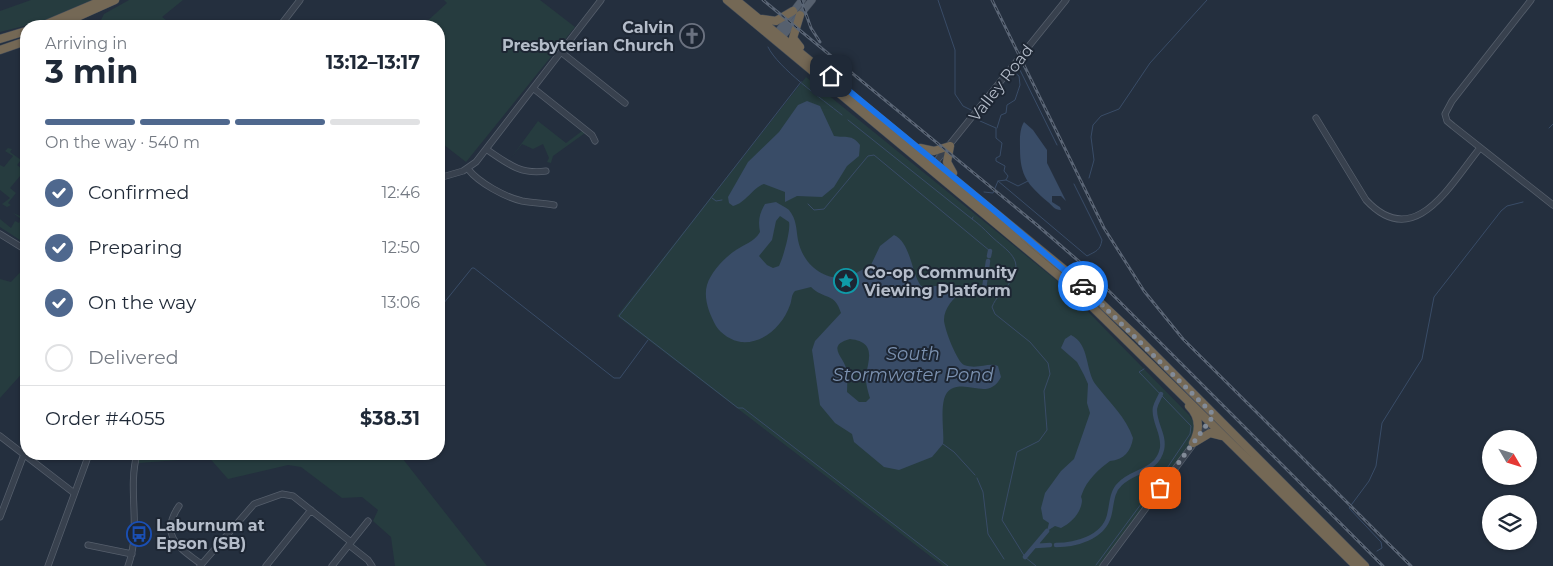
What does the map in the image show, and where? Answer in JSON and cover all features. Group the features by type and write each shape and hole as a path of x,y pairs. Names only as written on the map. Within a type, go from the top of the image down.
{"highway":[{"path":"56,20 103,0"},
{"path":"77,20 115,0"},
{"path":"727,0 778,37 851,97 1092,304"},
{"path":"736,0 778,37"},
{"path":"72,20 92,12"},
{"path":"755,15 776,21 796,13 794,41 851,97 922,157 935,163 938,170 1052,264 1366,566"},
{"path":"0,38 20,32"},
{"path":"0,45 20,39"},
{"path":"0,50 20,43"},
{"path":"851,97 984,201"},
{"path":"911,143 931,151 950,146 947,160 949,168 984,201 1094,296 1212,418 1228,440"},
{"path":"1130,341 1194,411 1198,427 1193,443"},
{"path":"1193,443 1210,433 1220,434 1228,440 1356,566"}],"main road":[{"path":"778,37 796,13 802,0"},
{"path":"796,13 812,0"}],"street":[{"path":"285,20 300,0"},
{"path":"445,177 468,169 486,149 601,0"},
{"name":"Valley Road","path":"935,163 1066,0"},
{"path":"1531,0 1452,101 1445,114 1447,121 1553,205"},
{"path":"561,52 625,103"},
{"path":"533,88 592,135 595,141"},
{"path":"1316,118 1366,200 1376,211 1389,218 1403,220 1417,218 1429,210 1480,148"},
{"path":"486,149 518,169 531,174 546,171"},
{"path":"468,169 472,174 505,194 520,200 554,205"},
{"path":"0,234 20,246"},
{"path":"1103,566 1212,418"},
{"path":"0,436 20,449"},
{"path":"0,517 22,460"},
{"path":"34,460 74,494"},
{"path":"48,566 87,460"},
{"path":"128,566 132,554 135,526 132,486 136,460"},
{"path":"179,506 171,517 170,528 172,538 178,546 201,565 254,504 287,494 311,510 350,543 372,566"},
{"path":"266,566 311,510"},
{"path":"332,566 368,521"},
{"path":"88,545 132,554"}],"green space":[{"path":"31,0 92,0 46,20 20,20 20,27 0,32 0,11"},
{"path":"129,0 183,0 162,17 166,20 101,20 104,14"},
{"path":"444,0 540,0 575,27 466,162 445,146 445,20 429,20 447,3"},
{"path":"806,77 1061,284 1189,415 1196,426 1191,442 1100,566 943,566 617,316"},
{"path":"538,121 566,143 582,131 585,133 553,156 551,163 547,162 549,158 543,144 533,149 522,144 511,158"},
{"path":"8,148 12,149 10,152 20,159 17,165 20,167 20,176 10,188 16,193 8,203 11,205 7,207 2,204 10,198 0,190 0,165 4,167 13,156 5,151"},
{"path":"0,219 11,228 15,221 19,223 20,221 20,240 0,227"},
{"path":"20,272 20,376 0,398 0,279 11,282"},
{"path":"139,460 179,460 138,463"},
{"path":"211,460 404,460 487,566 395,566 391,537 373,521 378,510 362,497 342,498 301,467 288,465 228,479"}],"water":[{"path":"807,101 820,106 834,136 854,139 860,145 859,156 847,166 834,187 822,197 797,196 785,202 785,192 764,184 742,202 733,206 729,203 728,197 748,162 779,132 798,105"},
{"path":"1024,122 1033,130 1047,150 1047,163 1066,201 1061,196 1052,196 1052,202 1060,207 1061,210 1054,208 1026,179 1020,158 1021,128"},
{"name":"South Stormwater Pond","path":"776,202 789,210 795,221 803,255 819,272 833,277 845,278 870,267 880,246 894,235 904,244 921,286 954,286 963,291 950,303 944,316 951,344 964,365 974,367 998,366 1001,377 991,388 958,387 951,389 947,393 944,399 942,415 943,444 932,457 899,470 884,467 854,442 852,434 835,423 820,405 812,350 815,341 841,313 839,306 832,299 820,294 811,287 795,291 783,320 772,332 749,342 730,339 716,326 709,312 707,301 706,290 709,280 727,257 758,235 760,232 760,214 765,204","holes":["780,216 789,222 789,231 781,262 779,266 773,268 767,265 759,256 772,240 776,221","850,339 864,344 869,352 866,377 870,398 866,402 859,402 847,392 846,367 837,349 838,345"]},
{"path":"1071,335 1077,339 1084,351 1090,373 1096,385 1122,417 1133,438 1131,447 1123,457 1110,461 1090,480 1081,495 1080,510 1075,517 1061,528 1055,526 1047,531 1049,523 1043,519 1041,508 1045,493 1061,471 1074,459 1090,413 1087,403 1088,384 1084,375 1077,362 1061,348 1065,339"}],"waterway":[{"path":"938,0 955,50 955,94 963,106 971,110"},
{"path":"1089,178 1094,160 1091,137 1093,125 1101,116 1119,109 1150,63 1207,0"},
{"path":"768,47 791,74 842,115"},
{"path":"1019,68 1057,145"},
{"path":"997,128 1001,115 1006,113 1007,105 1015,100 1020,85 1019,76 1015,73 1019,68"},
{"path":"801,82 619,316 738,408 743,408 948,566"},
{"path":"848,120 972,219"},
{"path":"980,121 996,128 996,138 1002,143 1000,156 996,158 996,161 1005,166 1004,171 1008,176 1006,180 998,181 993,193 984,192"},
{"path":"1549,128 1553,124"},
{"path":"808,204 814,210 824,209 868,156 874,155 990,251"},
{"path":"1006,180 1018,186 1028,181"},
{"path":"998,181 1087,256 1099,249 1102,240 1074,184"},
{"path":"712,198 716,201 722,200"},
{"path":"1377,551 1382,548 1381,542 1349,508 1369,481 1376,466 1382,423 1422,359 1434,297 1501,211 1507,206 1523,202"},
{"path":"973,217 972,219 1008,251 1015,262 1014,276 992,307 995,314 1030,342 1048,363 1050,374 1044,391 1047,430 1039,441 1017,452 1002,520 1025,557 1036,566"},
{"path":"989,256 990,251"},
{"path":"988,261 984,289 997,296"},
{"path":"445,302 472,268 474,268 614,378 620,378 648,340"},
{"path":"971,292 987,293"},
{"path":"1096,565 1161,477 1190,434 1191,426 1139,372 1144,369"},
{"path":"1056,545 1080,542 1101,530 1109,516 1113,495 1117,487 1125,479 1150,466 1159,457 1162,449 1162,438 1156,418 1155,406 1161,394"},
{"path":"943,444 954,452 975,475"},
{"path":"977,478 983,492 988,534 1004,559"},
{"path":"1025,557 1047,531"},
{"path":"1035,546 1050,545"}],"railway":[{"path":"763,0 1082,264 1383,566"},
{"path":"801,0 811,28 820,42"},
{"path":"992,0 1104,228 1144,291 1183,339 1411,566"}],"way so far":[{"path":"1083,286 1137,337 1214,415 1160,488"}],"place":[{"name":"Calvin Presbyterian Church","path":"692,36"},
{"name":"Co-op Community Viewing Platform","path":"846,281"},
{"name":"Laburnum at Epson (SB)","path":"139,534"}],"route":[{"path":"831,76 1047,253 1083,286"}]}
